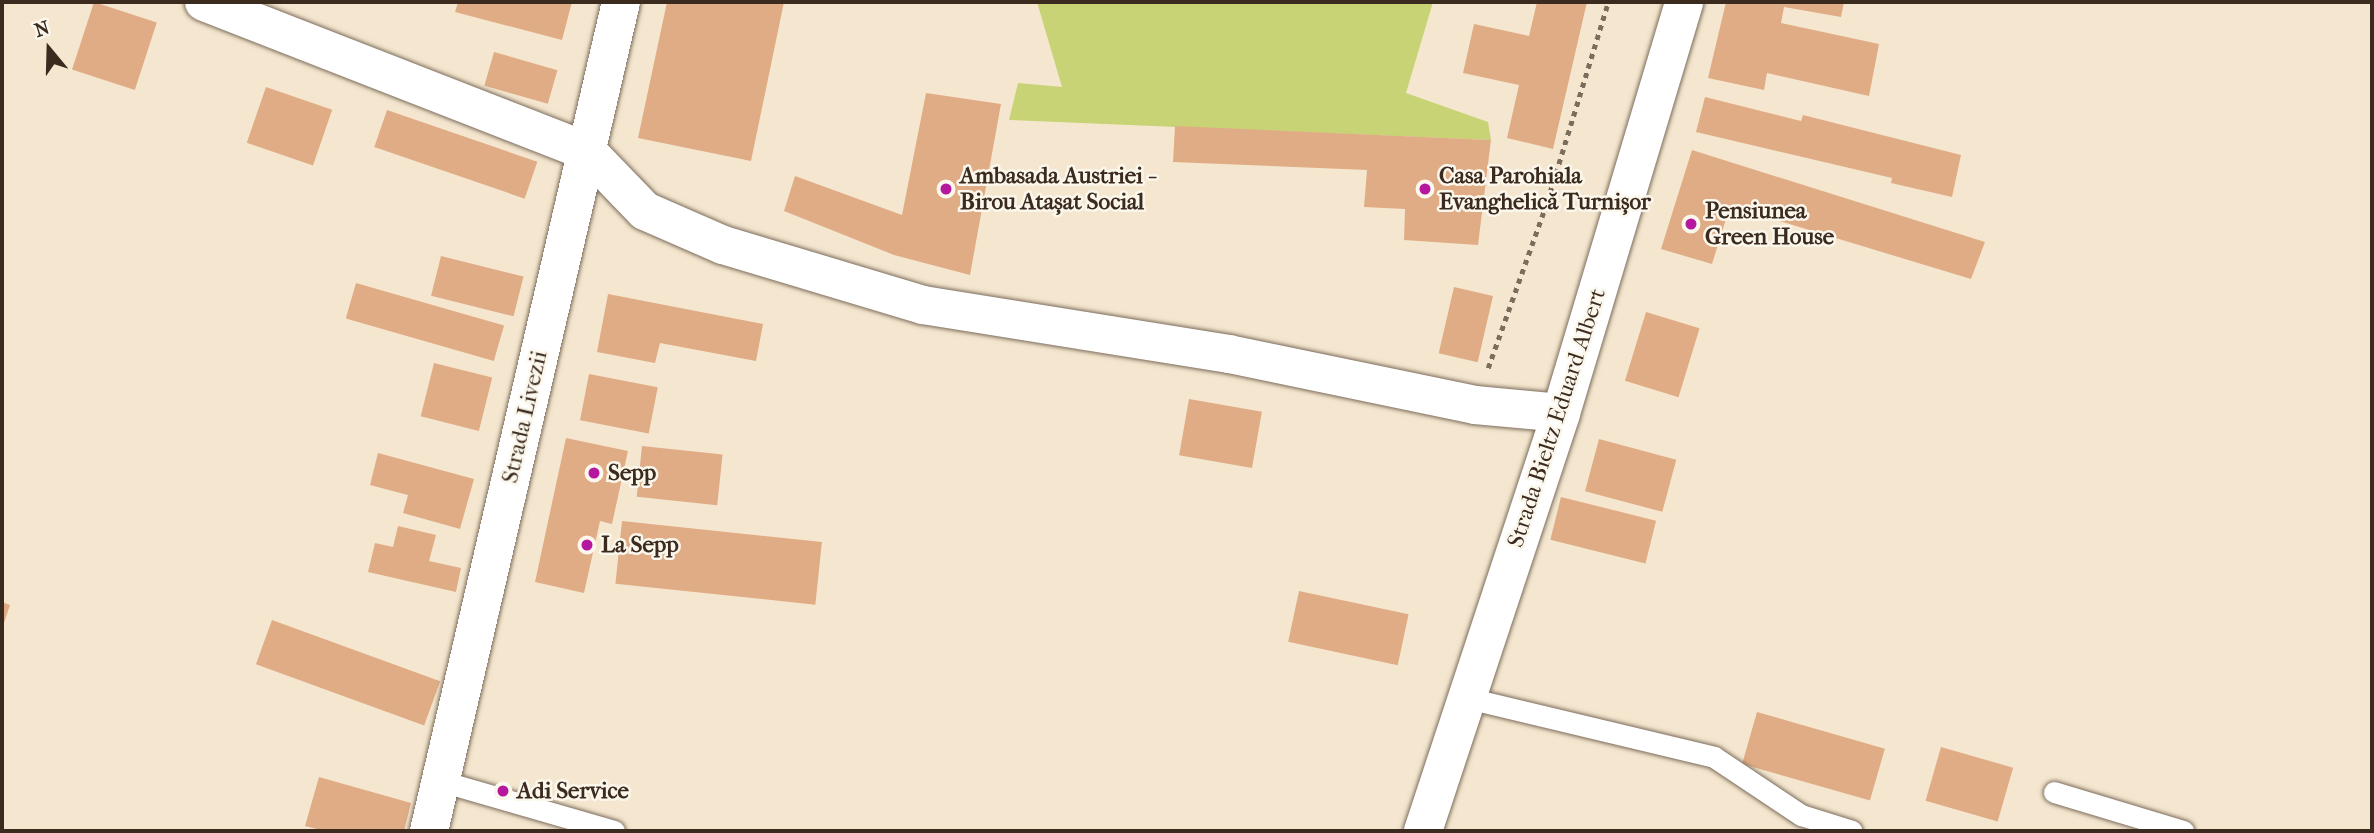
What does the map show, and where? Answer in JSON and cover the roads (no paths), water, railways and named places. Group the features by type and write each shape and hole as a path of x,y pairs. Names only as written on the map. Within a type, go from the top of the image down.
{"street":[{"path":"204,2 587,151 645,211 683,232 923,305 1229,354 1475,405 1561,413"},
{"name":"Strada Livezii","path":"429,831 621,2"},
{"name":"Strada Bieltz Eduard Albert","path":"1423,831 1464,697 1561,413 1684,2"}],"lane":[{"path":"1464,697 1714,757 1801,816 1852,831"},
{"path":"440,781 614,831"},
{"path":"2054,792 2183,831"}],"place":[{"name":"Ambasada Austriei - Birou Atașat Social","path":"946,189"},
{"name":"Casa Parohiala Evanghelică Turnișor","path":"1425,189"},
{"name":"Pensiunea Green House","path":"1691,224"},
{"name":"Sepp","path":"594,473"},
{"name":"La Sepp","path":"587,545"},
{"name":"Adi Service","path":"503,791"}]}
